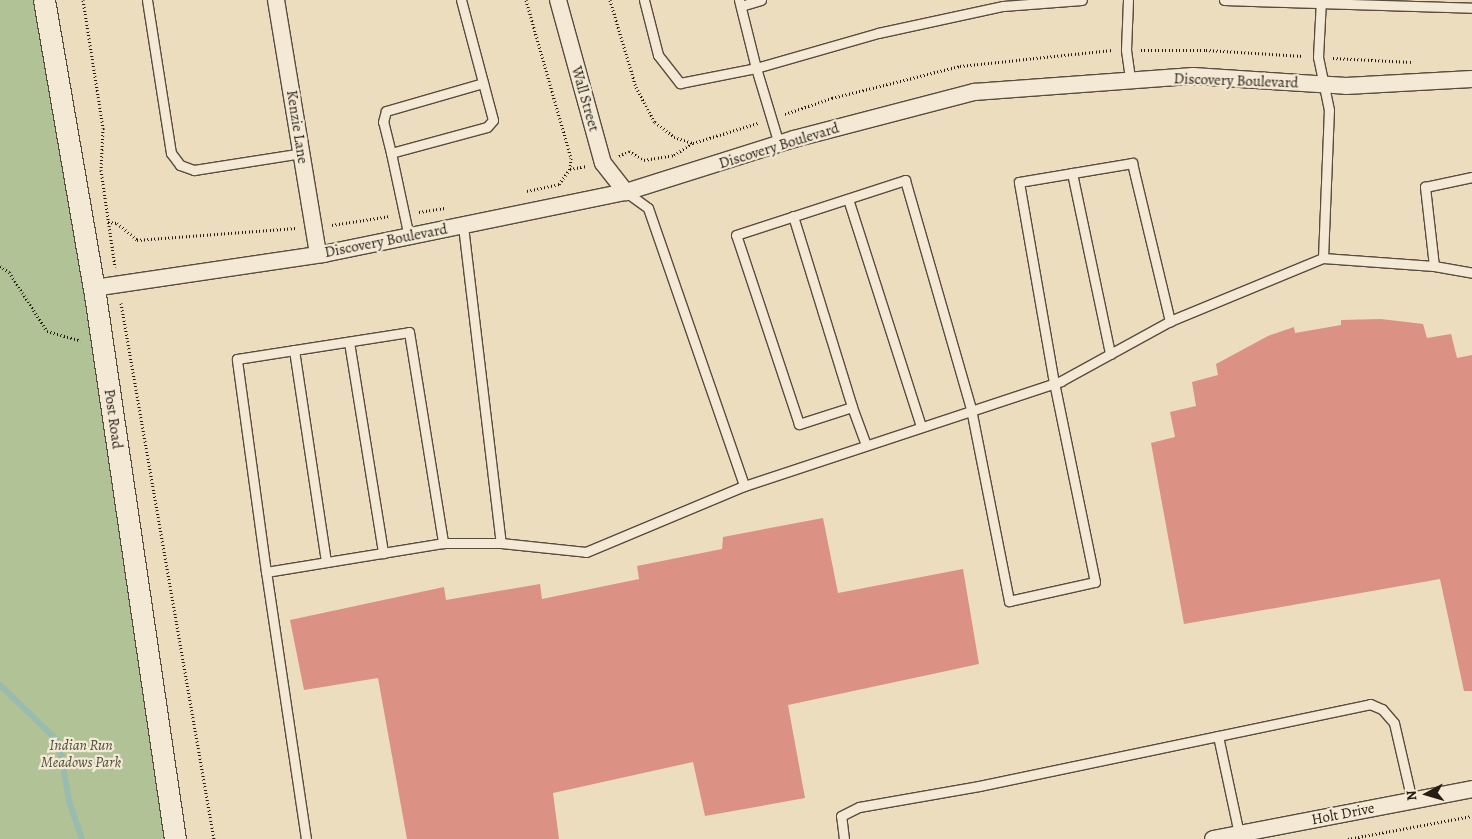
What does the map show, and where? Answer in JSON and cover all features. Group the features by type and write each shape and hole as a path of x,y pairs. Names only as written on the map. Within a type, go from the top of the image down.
{"street":[{"name":"Post Road","path":"44,0 94,288 175,839"},
{"name":"Kenzie Lane","path":"276,0 318,254"},
{"name":"Wall Street","path":"558,0 603,163 626,192"},
{"name":"Discovery Boulevard","path":"94,288 318,254 626,192 779,144 974,92 1193,76 1322,85 1472,79"},
{"name":"Holt Drive","path":"1213,839 1472,789"}],"lane":[{"path":"147,0 171,153 180,165 194,170 302,153"},
{"path":"391,153 487,127 493,120 461,0"},
{"path":"644,0 658,55 680,83 756,68 878,33 1003,6 1082,0"},
{"path":"761,0 740,3 756,68 779,144"},
{"path":"1128,0 1126,50 1130,80"},
{"path":"1224,0 1472,8"},
{"path":"1321,2 1318,57 1322,85 1329,110 1323,258"},
{"path":"409,237 383,122 386,111 483,82"},
{"path":"852,407 799,424 736,235 905,180 972,409 1009,601 1095,582 1054,383 1019,182 1132,163 1170,321"},
{"path":"1072,173 1110,354"},
{"path":"1434,266 1424,187 1472,178"},
{"path":"626,192 648,208 744,486"},
{"path":"848,198 921,426"},
{"path":"793,216 852,407 866,445"},
{"path":"463,226 501,543"},
{"path":"266,572 443,543 501,543 586,552 744,486 1054,383 1170,321 1323,258 1434,266 1472,273"},
{"path":"306,839 266,572 238,359 409,332 443,543"},
{"path":"349,342 382,553"},
{"path":"294,350 326,562"},
{"path":"844,839 841,816 859,807 1370,704 1382,709 1394,723 1412,801"},
{"path":"1218,736 1239,834"}],"path":[{"path":"83,0 103,128 101,170 118,285 214,839"},
{"path":"526,0 571,158 570,169"},
{"path":"610,0 636,87 655,122"},
{"path":"0,266 10,272 47,331 71,340 126,335"},
{"path":"1348,839 1472,816"}],"green space":[{"name":"Indian Run Meadows Park","path":"0,0 43,0 175,839 0,839"}],"building":[{"path":"1381,319 1423,324 1427,338 1451,334 1457,358 1472,355 1472,691 1464,691 1440,579 1184,624 1151,443 1175,437 1170,412 1196,406 1192,382 1218,375 1216,364 1268,336 1294,327 1295,333 1341,325 1341,320"},
{"path":"823,518 838,593 963,569 979,664 788,705 805,798 705,816 693,762 553,793 559,839 407,839 378,678 304,690 290,620 444,587 446,600 540,584 542,599 639,579 637,566 722,549 723,537"}],"waterway":[{"path":"0,685 59,742 69,801 82,839"}]}
